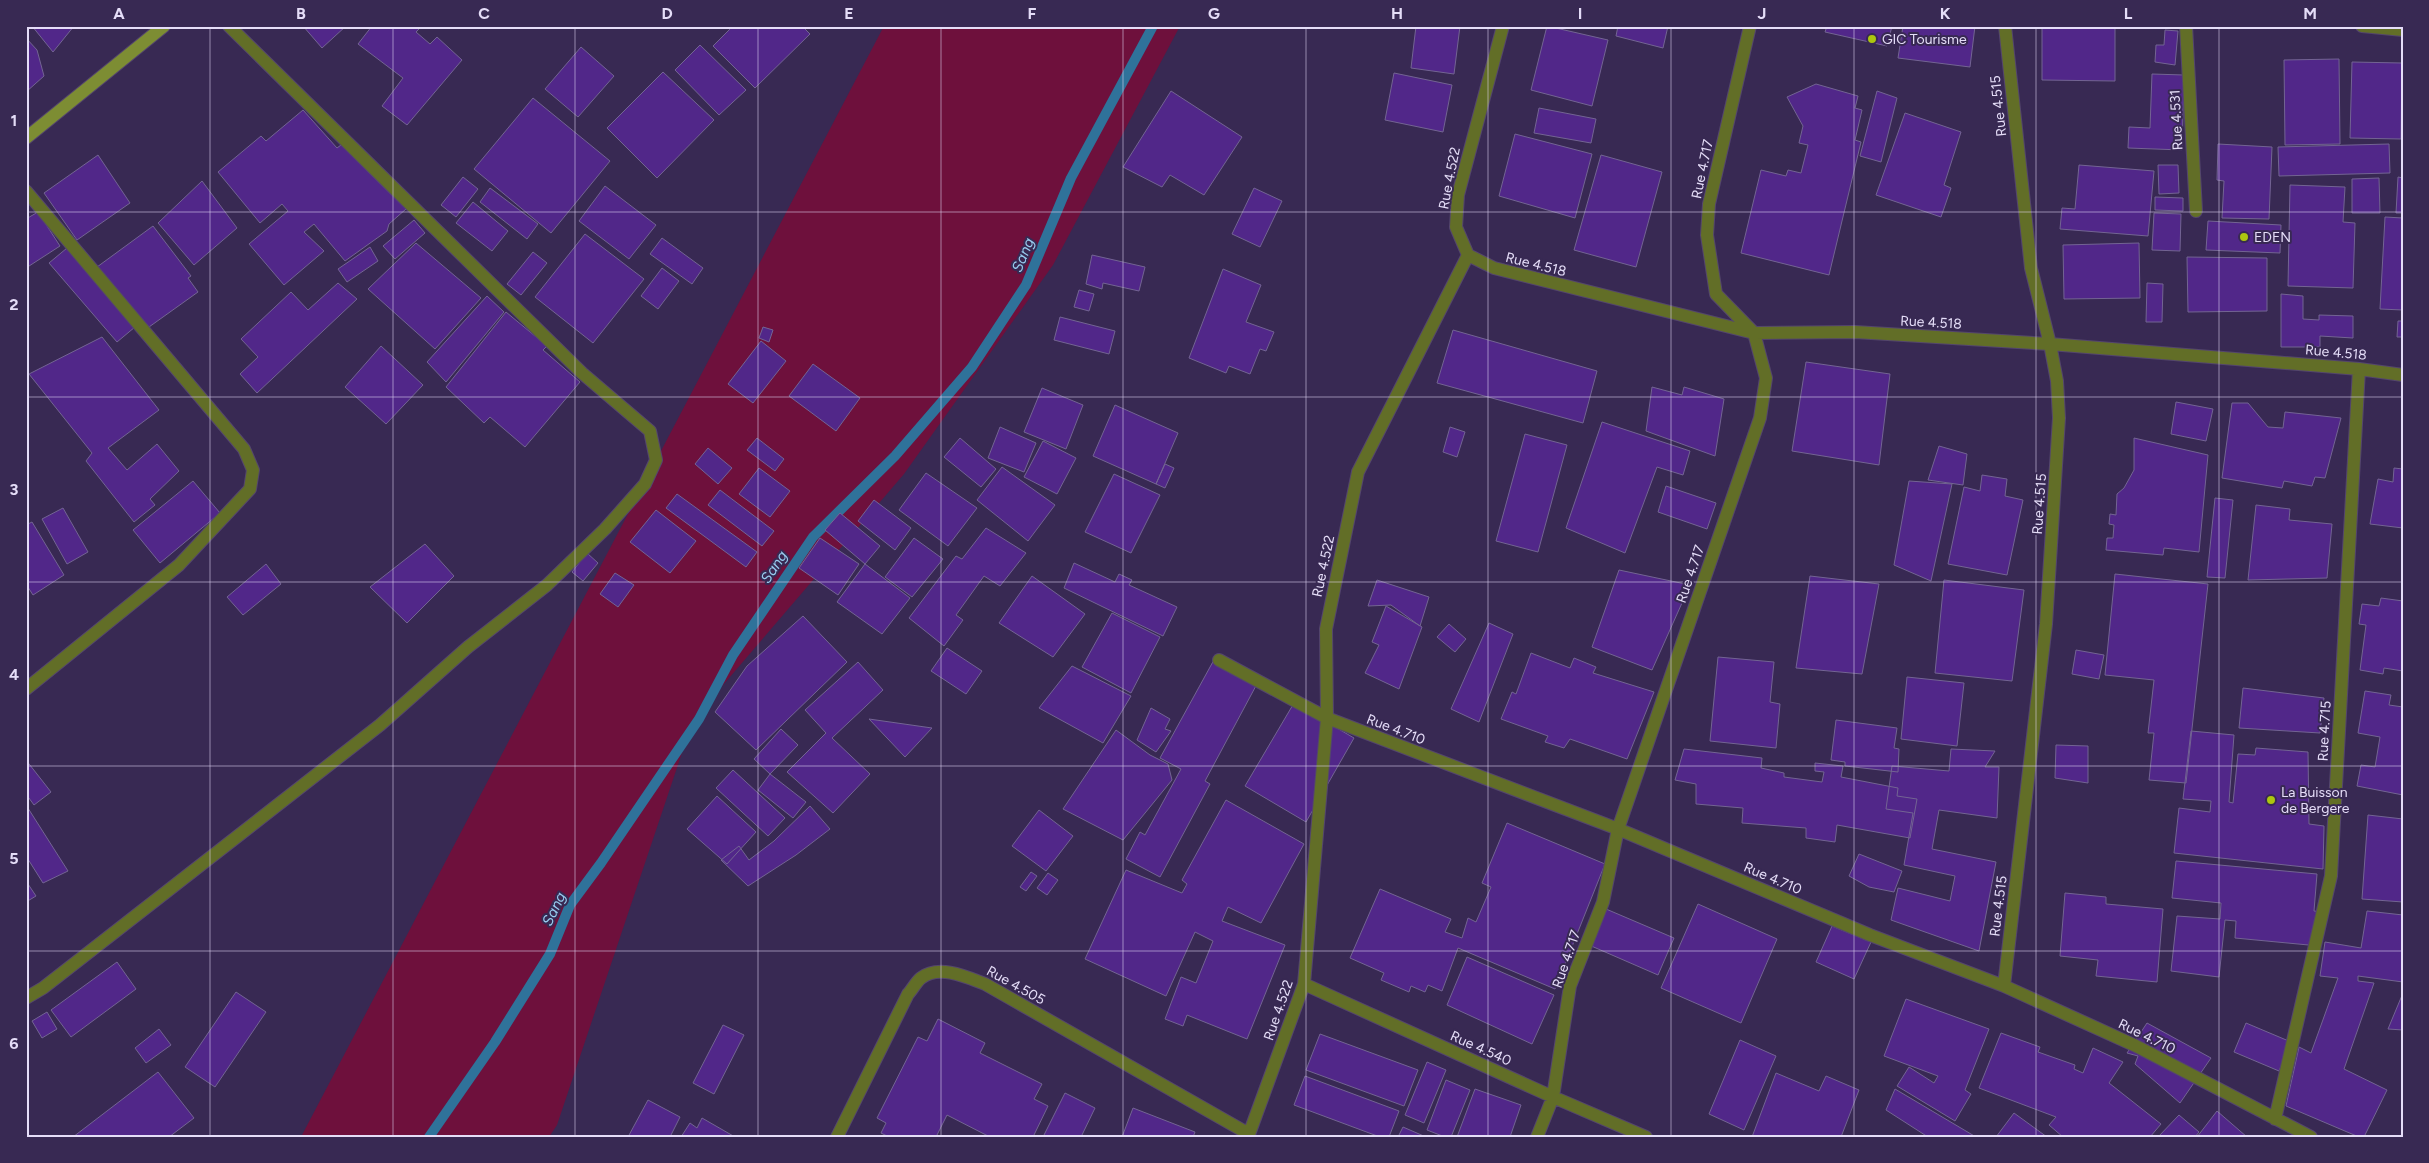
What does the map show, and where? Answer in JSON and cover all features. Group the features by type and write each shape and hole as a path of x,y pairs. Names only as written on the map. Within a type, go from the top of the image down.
{"main road":[{"path":"26,138 164,26"}],"street":[{"path":"26,998 43,988 380,725 468,647 547,585 605,529 645,484 656,460 650,431 582,373 229,26"},
{"name":"Rue 4.522","path":"1248,1135 1304,984 1327,718 1326,628 1358,472 1468,255 1456,227 1458,195 1503,26"},
{"name":"Rue 4.717","path":"1537,1137 1553,1097 1570,986 1603,902 1618,829 1760,418 1766,378 1754,334 1716,294 1707,235 1709,204 1750,26"},
{"name":"Rue 4.515","path":"2004,26 2031,268 2057,381 2059,418 2046,624 2004,986"},
{"name":"Rue 4.531","path":"2186,26 2196,211"},
{"path":"2362,26 2403,30"},
{"path":"26,191 244,449 253,470 250,490 179,565 26,689"},
{"name":"Rue 4.518","path":"1468,255 1494,268 1754,334 1855,332 2050,344 2359,369 2403,375"},
{"name":"Rue 4.715","path":"2275,1119 2331,876 2359,369"},
{"name":"Rue 4.710","path":"1219,660 1327,718 1618,829 1870,936 2004,986 2136,1046 2311,1137"},
{"name":"Rue 4.505","path":"837,1137 908,994 921,978 935,973 959,973 985,984 1248,1135"},
{"name":"Rue 4.540","path":"1304,984 1646,1137"}],"shaded area":[{"path":"884,26 1180,26 1053,265 904,474 693,720 557,1125 549,1137 301,1137"}],"building":[{"path":"32,26 74,26 53,52"},
{"path":"303,26 346,26 322,48"},
{"path":"372,26 422,26 416,32 430,44 437,37 462,60 407,125 382,106 403,78 358,44"},
{"path":"733,26 802,26 810,34 755,88 713,46"},
{"path":"1416,26 1460,26 1454,74 1411,68"},
{"path":"1547,26 1608,40 1592,106 1531,90"},
{"path":"1618,26 1668,26 1663,48 1616,36"},
{"name":"GIC Tourisme","path":"1827,26 1892,26 1887,46 1825,32"},
{"path":"1903,26 1975,26 1970,67 1898,58"},
{"path":"2042,26 2115,26 2115,81 2042,80"},
{"path":"2165,30 2178,31 2175,65 2155,62 2156,45 2164,45"},
{"path":"26,38 37,50 44,76 26,92"},
{"path":"700,45 746,90 719,115 675,70"},
{"path":"581,47 614,76 578,117 545,89"},
{"path":"2339,59 2340,144 2285,145 2284,60"},
{"path":"2352,62 2402,63 2401,139 2350,138"},
{"path":"663,72 714,120 657,178 607,128"},
{"path":"1394,73 1452,85 1443,132 1385,120"},
{"path":"2152,74 2184,75 2182,150 2128,148 2129,127 2150,128"},
{"path":"1816,84 1858,96 1855,108 1862,110 1855,140 1861,142 1829,275 1741,253 1761,170 1786,176 1788,170 1801,173 1808,145 1799,143 1803,126 1787,97"},
{"path":"1171,91 1242,137 1204,195 1170,175 1162,187 1123,167"},
{"path":"1877,91 1897,98 1881,162 1860,156"},
{"path":"533,98 610,161 551,233 474,169"},
{"path":"1539,108 1596,119 1591,143 1534,133"},
{"path":"303,110 337,148 341,145 406,209 389,224 387,231 345,261 314,224 304,232 324,251 284,285 249,244 288,211 282,204 260,223 218,172 261,136 266,141"},
{"path":"1905,113 1961,132 1944,185 1951,188 1941,217 1876,195"},
{"path":"1515,134 1592,154 1575,218 1499,196"},
{"path":"2218,144 2272,147 2269,219 2222,218 2224,181 2217,180"},
{"path":"2389,144 2390,173 2279,176 2278,147"},
{"path":"98,155 130,203 77,240 44,193"},
{"path":"1601,155 1662,172 1636,267 1574,250"},
{"path":"2079,165 2154,171 2148,236 2060,229 2062,208 2075,209"},
{"path":"2158,165 2178,165 2179,193 2159,194"},
{"path":"463,177 478,189 456,217 441,205"},
{"path":"2398,177 2403,178 2403,213 2396,213"},
{"path":"2379,178 2380,213 2352,213 2352,179"},
{"path":"202,181 237,228 194,265 158,223"},
{"path":"2290,185 2345,187 2343,222 2355,223 2353,288 2288,286"},
{"path":"605,186 656,225 629,259 579,221"},
{"path":"490,188 538,224 527,239 480,202"},
{"path":"1254,188 1282,201 1260,247 1232,234"},
{"path":"2155,197 2183,198 2183,211 2155,210"},
{"path":"473,202 508,231 492,251 456,223"},
{"path":"38,212 60,246 26,268 26,219"},
{"path":"2154,213 2181,214 2180,251 2152,250"},
{"path":"2385,217 2403,218 2403,310 2380,309"},
{"path":"414,220 425,233 395,259 383,246"},
{"name":"EDEN","path":"2208,221 2281,225 2280,253 2206,250"},
{"path":"153,226 191,276 188,278 198,292 149,327 97,267"},
{"path":"585,234 644,279 593,343 535,297"},
{"path":"662,238 703,268 692,284 650,254"},
{"path":"416,243 481,298 435,349 368,289"},
{"path":"2139,243 2140,298 2064,299 2063,245"},
{"path":"370,247 378,261 347,282 338,269"},
{"path":"67,248 135,327 117,342 49,263"},
{"path":"533,252 547,263 521,295 507,284"},
{"path":"1092,255 1145,267 1139,291 1103,283 1102,289 1086,284"},
{"path":"2187,257 2267,258 2267,311 2188,312"},
{"path":"662,268 679,281 658,309 641,296"},
{"path":"1223,269 1261,285 1246,322 1274,332 1266,351 1260,349 1250,374 1229,366 1226,373 1189,358"},
{"path":"338,283 357,299 257,393 240,374 258,357 241,339 291,292 308,310"},
{"path":"2147,283 2163,284 2162,322 2146,322"},
{"path":"1079,290 1094,294 1089,311 1074,307"},
{"path":"2281,294 2303,296 2303,319 2319,320 2319,315 2353,316 2353,338 2320,336 2320,347 2281,347"},
{"path":"487,296 504,312 446,382 427,362"},
{"path":"506,312 547,346 543,350 580,382 525,447 490,417 484,423 446,387"},
{"path":"1060,317 1115,331 1109,354 1054,340"},
{"path":"2398,321 2403,321 2403,337 2397,337"},
{"path":"763,327 773,330 769,342 759,338"},
{"path":"1453,330 1597,371 1583,423 1437,383"},
{"path":"102,337 159,410 108,448 127,470 157,444 179,471 150,499 155,505 134,522 86,461 92,453 29,374"},
{"path":"761,341 786,361 753,403 728,384"},
{"path":"381,346 423,385 386,424 345,387"},
{"path":"1806,362 1890,374 1879,465 1792,451"},
{"path":"813,364 860,398 836,431 789,396"},
{"path":"1652,387 1682,395 1684,387 1724,399 1715,456 1646,431"},
{"path":"1042,388 1083,405 1066,449 1024,432"},
{"path":"2176,402 2213,409 2206,441 2171,434"},
{"path":"2232,403 2248,403 2268,427 2283,428 2285,412 2341,418 2325,478 2315,477 2312,486 2284,481 2282,488 2222,478"},
{"path":"1115,405 1178,433 1156,484 1093,456"},
{"path":"1602,422 1690,451 1683,475 1657,467 1625,553 1566,528"},
{"path":"1000,427 1036,443 1024,472 988,458"},
{"path":"1450,427 1465,432 1457,457 1443,452"},
{"path":"1525,434 1567,445 1538,552 1496,541"},
{"path":"757,438 784,459 775,471 747,450"},
{"path":"960,438 996,469 981,487 944,457"},
{"path":"2134,438 2208,455 2199,552 2164,548 2163,555 2106,550 2107,538 2113,538 2114,525 2109,524 2110,514 2116,515 2117,494 2124,488 2134,470"},
{"path":"1043,441 1076,458 1057,494 1024,477"},
{"path":"1939,446 1967,454 1963,485 1928,480"},
{"path":"708,448 732,468 718,484 695,464"},
{"path":"1165,464 1174,468 1165,488 1156,484"},
{"path":"1002,467 1055,505 1028,541 977,500"},
{"path":"759,468 790,491 770,517 739,494"},
{"path":"2394,468 2403,469 2403,528 2370,524 2378,479 2393,482"},
{"path":"926,473 977,508 948,546 899,510"},
{"path":"1114,474 1160,495 1131,553 1085,532"},
{"path":"1982,475 2007,479 2005,496 2023,500 2007,575 1948,564 1964,487 1980,491"},
{"path":"193,481 220,513 160,563 133,530"},
{"path":"1909,481 1952,484 1931,581 1894,565"},
{"path":"1666,486 1716,503 1707,529 1658,512"},
{"path":"720,490 774,531 762,546 708,505"},
{"path":"677,494 757,552 746,567 666,508"},
{"path":"2215,498 2233,500 2225,578 2207,577"},
{"path":"874,500 911,528 895,550 858,521"},
{"path":"2256,505 2290,509 2289,520 2332,524 2327,578 2248,580"},
{"path":"63,508 88,552 67,564 42,519"},
{"path":"656,510 696,541 670,573 630,542"},
{"path":"840,513 880,546 865,564 825,530"},
{"path":"32,522 64,575 33,595 26,584 26,525"},
{"path":"986,528 1026,553 1000,586 984,576 956,615 963,620 944,646 909,618 956,556 962,559"},
{"path":"820,538 859,564 838,595 799,568"},
{"path":"914,538 943,559 912,597 885,577"},
{"path":"425,544 454,576 407,623 370,587"},
{"path":"587,553 598,563 583,581 572,572"},
{"path":"1074,563 1115,582 1119,574 1132,580 1129,585 1177,607 1163,636 1064,588"},
{"path":"266,564 281,584 243,615 227,597"},
{"path":"865,564 910,598 882,634 837,602"},
{"path":"1619,570 1690,585 1652,670 1592,647"},
{"path":"615,573 634,585 618,607 600,594"},
{"path":"2115,574 2208,584 2186,783 2149,780 2154,733 2148,733 2154,680 2105,675"},
{"path":"1032,576 1085,614 1053,657 999,623"},
{"path":"1810,576 1879,584 1862,674 1796,668"},
{"path":"1377,580 1429,597 1420,626 1391,605 1368,606"},
{"path":"1944,580 2024,590 2012,681 1935,673"},
{"path":"2381,598 2403,601 2403,671 2384,668 2383,674 2360,670 2366,625 2359,624 2362,604 2379,606"},
{"path":"1386,606 1422,627 1399,689 1365,673 1379,645 1372,642"},
{"path":"1112,613 1160,637 1131,693 1082,667"},
{"path":"803,616 847,662 756,750 715,712 747,666"},
{"path":"1489,623 1513,634 1479,722 1451,709"},
{"path":"1449,624 1466,639 1455,652 1437,637"},
{"path":"947,648 982,671 966,694 931,671"},
{"path":"2076,650 2104,655 2099,679 2072,674"},
{"path":"1531,653 1570,668 1574,658 1596,667 1593,673 1654,692 1627,759 1570,739 1564,748 1545,742 1548,736 1501,719 1512,692 1516,694"},
{"path":"1718,657 1774,662 1770,702 1780,704 1776,748 1710,741"},
{"path":"1215,658 1258,682 1205,781 1210,784 1160,877 1126,859 1140,832 1145,835 1181,769 1160,758"},
{"path":"858,662 883,690 832,738 870,774 833,813 787,772 826,733 805,710"},
{"path":"1072,666 1131,696 1103,743 1039,708"},
{"path":"1907,677 1964,683 1957,746 1901,739"},
{"path":"2243,688 2324,698 2320,733 2239,728"},
{"path":"2365,691 2391,695 2389,705 2403,707 2403,795 2357,786 2361,765 2375,767 2380,737 2358,733"},
{"path":"1294,703 1354,738 1306,822 1245,786"},
{"path":"1151,708 1170,719 1165,729 1171,731 1156,752 1137,740"},
{"path":"869,719 932,728 905,757"},
{"path":"1836,720 1897,728 1894,748 1899,749 1898,772 1845,766 1845,762 1831,760"},
{"path":"781,729 798,745 770,774 754,759"},
{"path":"1116,730 1150,755 1168,764 1172,780 1123,840 1063,809"},
{"name":"La Buisson de Bergere","path":"2191,731 2234,735 2229,802 2233,803 2238,754 2255,755 2256,748 2308,752 2309,824 2324,826 2323,869 2174,853 2179,808 2210,812 2211,801 2183,799"},
{"path":"2056,745 2088,746 2088,783 2055,778"},
{"path":"1684,749 1762,758 1761,768 1784,773 1784,777 1822,782 1824,772 1815,771 1815,763 1843,766 1841,777 1898,788 1897,796 1917,799 1910,838 1837,825 1835,842 1806,838 1806,828 1742,823 1743,808 1696,804 1696,784 1675,780"},
{"path":"1951,749 1995,751 1985,767 1999,767 1997,818 1939,810 1932,849 1996,862 1979,951 1891,920 1898,888 1950,901 1955,876 1904,865 1913,813 1886,809 1892,766 1949,771"},
{"path":"26,760 51,792 34,805 26,794"},
{"path":"733,770 785,818 768,836 716,788"},
{"path":"770,774 806,802 793,818 758,790"},
{"path":"717,796 756,832 727,864 687,829"},
{"path":"1226,800 1304,844 1261,923 1228,907 1222,921 1285,945 1247,1039 1187,1015 1183,1026 1165,1019 1181,977 1196,983 1213,941 1195,932 1166,996 1085,959 1126,870 1182,893 1187,884 1182,880"},
{"path":"26,805 68,871 43,883 26,856"},
{"path":"810,806 830,829 796,855 748,886 721,860 739,846 749,860 774,841"},
{"path":"1039,810 1073,836 1046,871 1012,846"},
{"path":"2368,815 2403,819 2403,902 2362,899"},
{"path":"1507,823 1605,864 1555,989 1458,948 1442,991 1428,985 1425,992 1411,986 1409,992 1381,980 1384,973 1350,958 1380,889 1451,919 1445,932 1462,938 1468,918 1476,922 1491,887 1482,883"},
{"path":"1859,854 1902,871 1894,892 1869,887 1849,876"},
{"path":"2176,861 2317,874 2314,911 2324,912 2319,946 2235,938 2236,921 2225,920 2219,977 2171,971 2177,916 2220,919 2221,903 2172,898"},
{"path":"1031,872 1037,876 1026,891 1020,887"},
{"path":"1048,873 1058,880 1047,895 1037,888"},
{"path":"26,881 36,896 26,902"},
{"path":"2065,893 2106,897 2106,904 2163,909 2157,982 2096,976 2098,960 2060,956"},
{"path":"1698,904 1777,939 1741,1023 1661,988"},
{"path":"1606,909 1674,938 1658,975 1589,945"},
{"path":"2367,911 2403,915 2403,982 2358,976 2358,981 2374,983 2344,1069 2387,1090 2364,1137 2359,1137 2286,1106 2299,1047 2311,1053 2338,978 2320,976 2325,942 2361,948"},
{"path":"1832,926 1871,942 1854,979 1816,962"},
{"path":"1467,957 1554,995 1532,1044 1447,1005"},
{"path":"117,962 136,989 71,1037 51,1010"},
{"path":"236,992 266,1012 215,1087 185,1067"},
{"path":"2403,993 2403,1030 2388,1029"},
{"path":"1906,999 1989,1029 1965,1090 1971,1094 1955,1121 1897,1086 1909,1067 1934,1083 1938,1076 1884,1056"},
{"path":"47,1012 57,1029 42,1038 32,1021"},
{"path":"938,1019 985,1043 980,1053 1042,1084 1034,1099 1048,1106 1033,1137 990,1137 947,1115 936,1137 889,1137 881,1133 886,1123 877,1118 918,1037 927,1041"},
{"path":"2147,1023 2211,1058 2180,1103 2135,1064 2138,1056 2127,1053"},
{"path":"2246,1023 2291,1042 2279,1071 2234,1052"},
{"path":"723,1025 744,1035 714,1094 693,1083"},
{"path":"159,1029 171,1045 146,1063 135,1048"},
{"path":"2001,1033 2040,1047 2038,1052 2075,1065 2074,1069 2083,1073 2093,1048 2123,1062 2109,1083 2161,1124 2150,1137 2063,1137 2049,1125 2056,1117 1979,1088"},
{"path":"1320,1034 1418,1070 1404,1106 1306,1070"},
{"path":"1740,1040 1776,1056 1744,1130 1709,1114"},
{"path":"1427,1062 1446,1070 1424,1123 1405,1115"},
{"path":"158,1072 194,1118 169,1137 73,1137"},
{"path":"1776,1073 1819,1091 1826,1076 1859,1090 1841,1137 1752,1137"},
{"path":"1305,1076 1399,1111 1389,1137 1380,1137 1294,1105"},
{"path":"1446,1080 1470,1090 1451,1137 1445,1137 1427,1130"},
{"path":"1475,1089 1521,1105 1510,1137 1457,1137"},
{"path":"1895,1089 1976,1137 1928,1137 1886,1110"},
{"path":"1065,1093 1095,1108 1081,1137 1043,1137"},
{"path":"648,1100 680,1117 670,1137 628,1137"},
{"path":"1133,1108 1195,1132 1193,1137 1122,1137"},
{"path":"2217,1111 2247,1137 2197,1137"},
{"path":"2014,1113 2047,1137 1996,1137"},
{"path":"2179,1115 2199,1132 2195,1137 2158,1137"},
{"path":"702,1118 735,1137 681,1137 690,1123 697,1128"},
{"path":"1403,1127 1426,1137 1398,1137"}],"waterway":[{"name":"Sang","path":"429,1137 495,1042 550,954 570,905 601,863 699,719 733,655 813,537 895,456 972,367 1026,285 1071,178 1153,26"}],"place":[{"name":"GIC Tourisme","path":"1872,39"},
{"name":"EDEN","path":"2244,237"},
{"name":"La Buisson de Bergere","path":"2271,800"}]}
